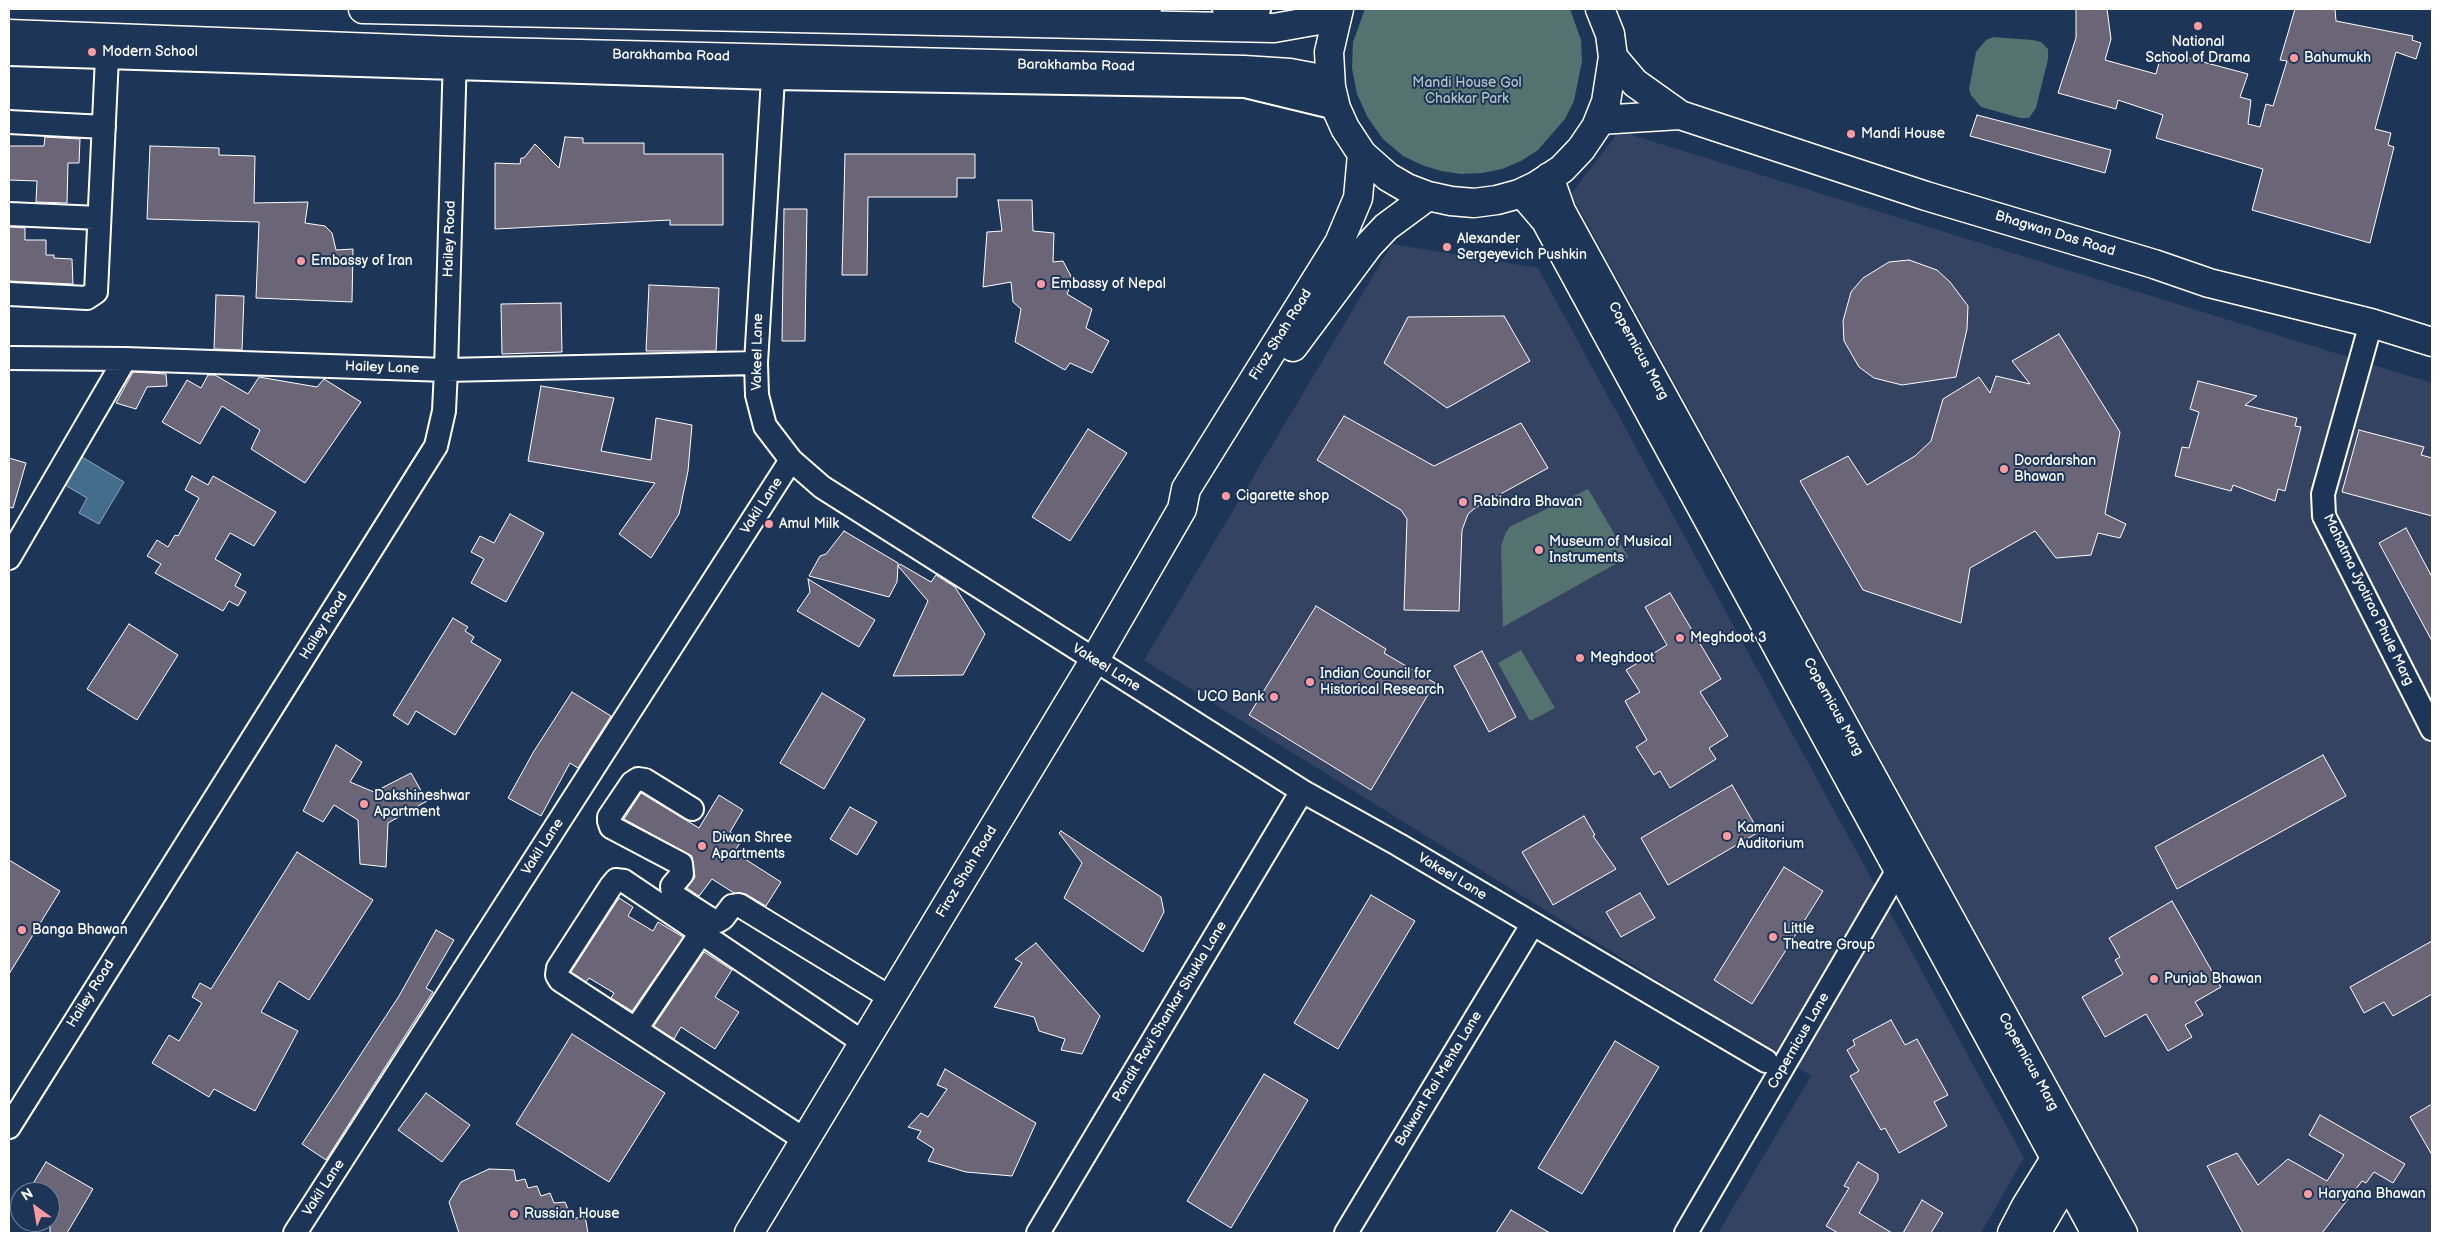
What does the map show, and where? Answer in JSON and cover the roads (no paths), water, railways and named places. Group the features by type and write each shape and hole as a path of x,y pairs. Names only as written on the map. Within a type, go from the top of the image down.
{"main road":[{"path":"363,9 1274,28 1338,13 1329,52 1334,97 1345,128 1362,154 1388,177 1428,196 1451,202 1497,200 1522,193 1562,169 1581,149 1599,120 1606,102 1612,57 1610,34 1600,9"},
{"name":"Barakhamba Road","path":"9,34 455,60 1290,72 1311,77 1334,97"},
{"name":"Bhagwan Das Road","path":"1612,57 1635,83 1680,115 1926,196 2154,264 2209,283 2371,323 2432,342"},
{"name":"Bhagwan Das Road","path":"1599,120 1680,115"},
{"name":"Firoz Shah Road","path":"749,1233 1094,660 1182,509 1186,489 1339,243 1358,198 1362,154"},
{"name":"Copernicus Marg","path":"1549,178 1561,211 1904,858"},
{"name":"Copernicus Marg","path":"1522,193 1546,221 1904,858 2070,1162 2122,1233"},
{"name":"Firoz Shah Road","path":"1182,509 1198,499 1287,355 1361,255 1386,228 1428,196"},
{"path":"2012,1233 2070,1162"},
{"path":"2036,1233 2070,1162"},
{"name":"Copernicus Marg","path":"2070,1162 2096,1233"}],"street":[{"path":"898,9 996,12 1150,9"},
{"path":"1224,9 1259,9"},
{"path":"9,54 107,57 455,60 773,78 1245,86 1334,97"},
{"path":"9,294 87,298 96,292 107,57"},
{"name":"Hailey Road","path":"9,1126 418,478 436,446 444,411 455,60"},
{"name":"Vakeel Lane","path":"773,78 756,363 757,395 765,426 791,460 822,487 1302,791 1399,845 1766,1061"},
{"path":"9,122 104,127"},
{"path":"9,214 99,218"},
{"name":"Mahatma Jyotirao Phule Marg","path":"2371,323 2323,494 2324,516 2432,729"},
{"name":"Hailey Lane","path":"9,358 125,359 446,370 756,363"},
{"path":"9,558 125,359"},
{"name":"Vakil Lane","path":"295,1233 791,460"},
{"path":"692,809 645,780 638,779 632,783 609,817 609,821 611,826 681,864 682,874 672,886 673,894 712,920 718,921 723,918 732,906 739,905 891,998"},
{"name":"Pandit Ravi Shankar Shukla Lane","path":"1038,1233 1302,791"},
{"name":"Copernicus Lane","path":"1686,1233 1783,1070 1904,858"},
{"path":"805,1140 560,980 557,975 558,968 611,886 616,880 624,881 864,1043"},
{"name":"Balwant Rai Mehta Lane","path":"1346,1233 1532,925"},
{"path":"636,1030 701,933"}],"place":[{"name":"National School of Drama","path":"2198,26"},
{"name":"Modern School","path":"92,52"},
{"name":"Bahumukh","path":"2294,58"},
{"name":"Mandi House","path":"1851,134"},
{"name":"Alexander Sergeyevich Pushkin","path":"1447,247"},
{"name":"Embassy of Iran","path":"301,261"},
{"name":"Embassy of Nepal","path":"1041,284"},
{"name":"Doordarshan Bhawan","path":"2004,469"},
{"name":"Cigarette shop","path":"1226,496"},
{"name":"Rabindra Bhavan","path":"1463,502"},
{"name":"Amul Milk","path":"769,524"},
{"name":"Museum of Musical Instruments","path":"1539,550"},
{"name":"Meghdoot 3","path":"1680,638"},
{"name":"Meghdoot","path":"1580,658"},
{"name":"Indian Council for Historical Research","path":"1310,682"},
{"name":"UCO Bank","path":"1274,697"},
{"name":"Dakshineshwar Apartment","path":"364,804"},
{"name":"Kamani Auditorium","path":"1727,836"},
{"name":"Diwan Shree Apartments","path":"702,846"},
{"name":"Banga Bhawan","path":"22,930"},
{"name":"Little Theatre Group","path":"1773,937"},
{"name":"Punjab Bhawan","path":"2154,979"},
{"name":"Haryana Bhawan","path":"2308,1194"},
{"name":"Russian House","path":"514,1214"}],"park label":[{"name":"Mandi House Gol Chakkar Park","path":"1467,92"}]}
